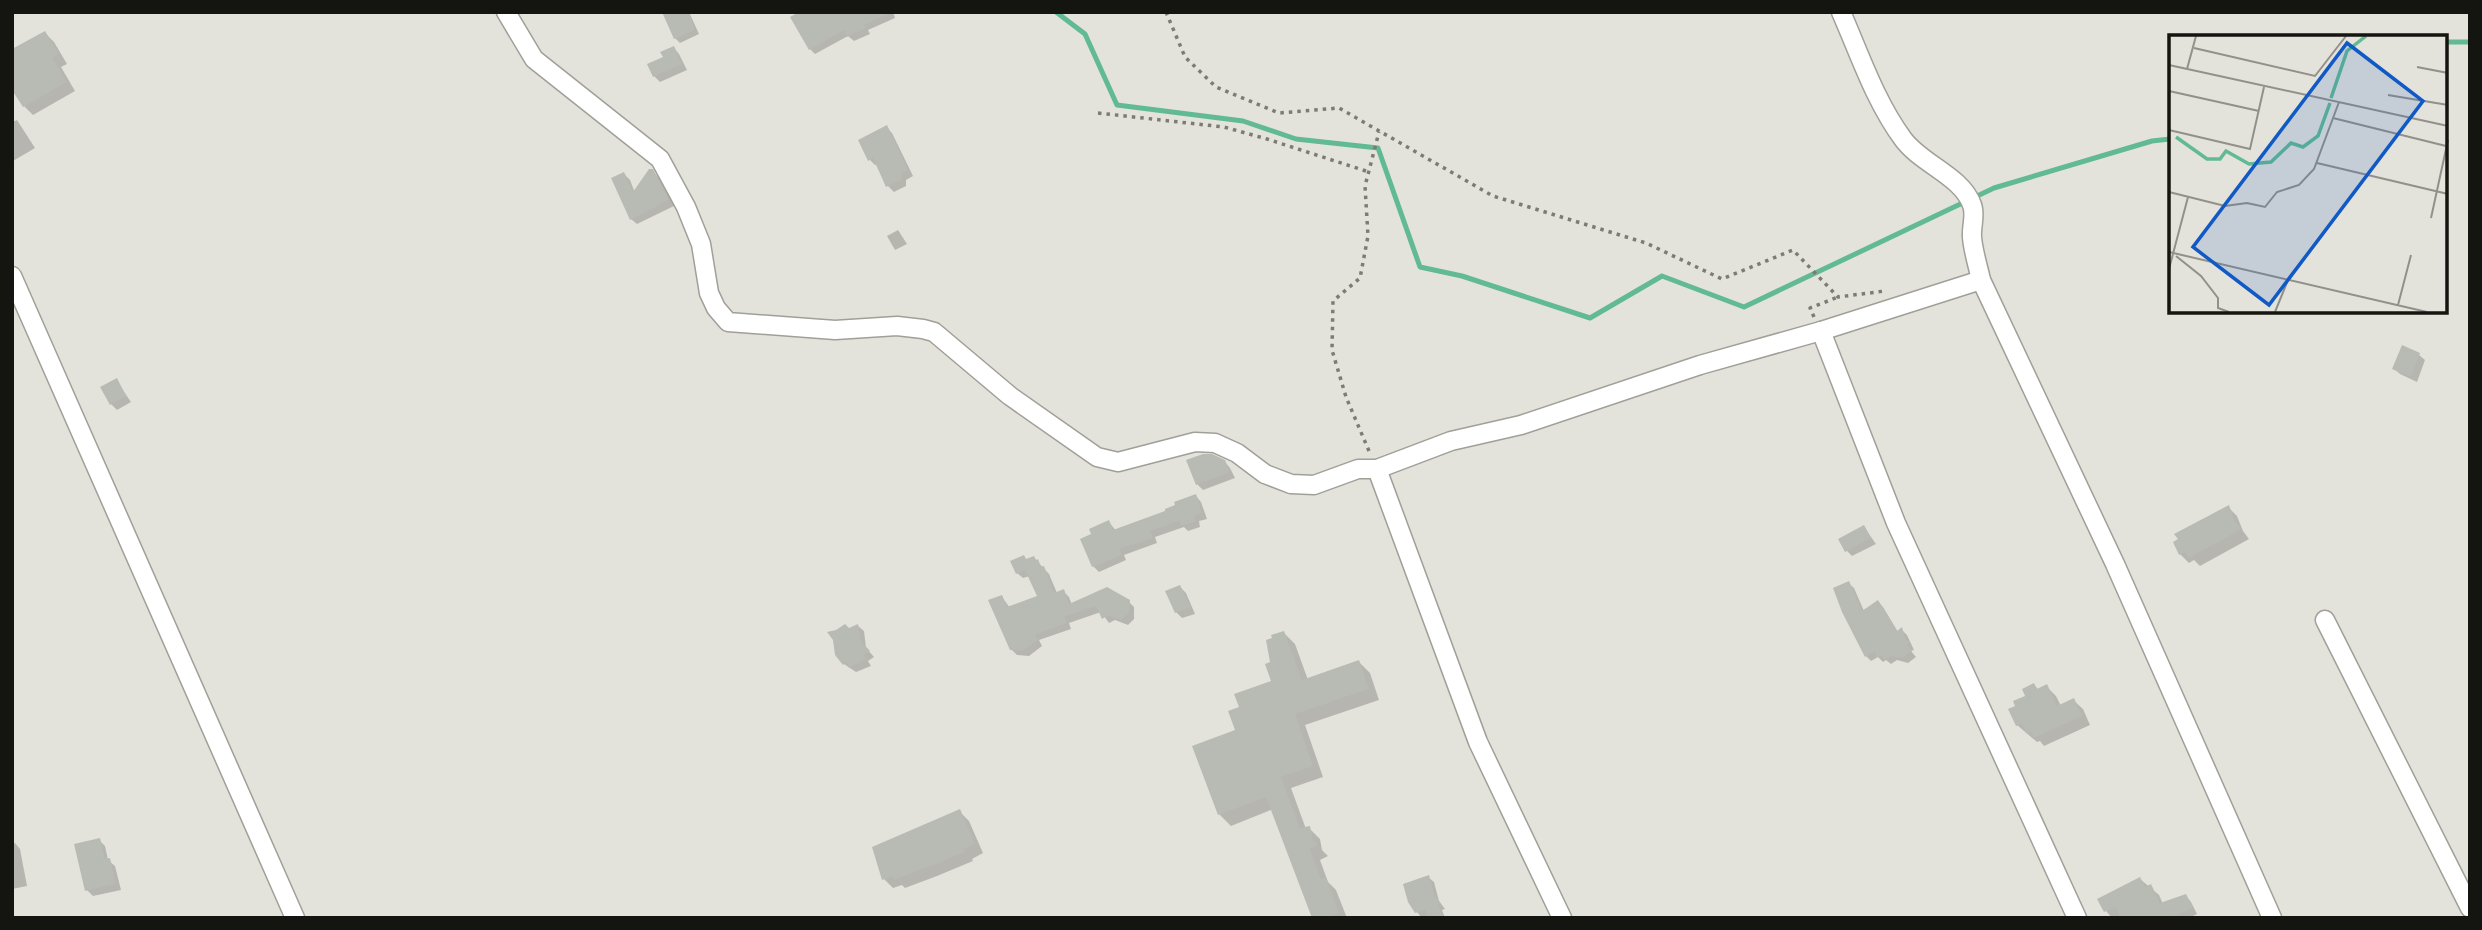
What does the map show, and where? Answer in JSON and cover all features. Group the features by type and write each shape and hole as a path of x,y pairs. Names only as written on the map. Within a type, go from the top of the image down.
{"street":[{"path":"506,12 534,59 660,159 686,207 701,244 709,293 716,308 729,322 835,330 897,326 934,332 1010,396 1072,442 1097,457 1118,462 1195,442 1215,443 1237,453 1265,474 1291,484 1314,485 1358,469 1377,469 1451,441 1521,425 1700,365 1821,331 1981,280"},
{"path":"1841,12 1884,109 1904,141 1925,162 1966,192 1973,208 1972,237 1981,280 2115,564 2272,918"},
{"path":"12,276 295,918"},
{"path":"1821,331 1896,523 2077,918"},
{"path":"1377,469 1478,742 1562,918"},
{"path":"2325,620 2470,908"}],"path":[{"path":"1166,12 1185,57 1216,88 1279,113 1339,108 1493,196 1646,243 1722,279 1793,250 1838,296"},
{"path":"1098,113 1224,127 1369,173"},
{"path":"1377,469 1346,397 1332,350 1334,301 1360,278 1368,236 1365,186 1380,132"},
{"path":"1821,331 1810,308 1838,296 1890,290"}],"building":[{"path":"662,12 689,12 695,30 674,39"},
{"path":"799,12 892,12 864,25 866,28 847,37 844,30 809,50 790,17"},
{"path":"45,31 59,54 53,58 67,82 23,107 12,90 12,49"},
{"path":"674,46 682,64 653,77 647,64 663,57 660,52"},
{"path":"887,125 908,170 901,174 901,180 886,187 873,158 868,161 858,140"},
{"path":"649,169 653,169 669,200 630,220 611,178 624,172 633,192"},
{"path":"2402,345 2420,353 2411,377 2392,369"},
{"path":"117,378 126,396 110,405 100,387"},
{"path":"1212,454 1225,460 1230,472 1196,485 1186,460"},
{"path":"1196,494 1202,513 1194,516 1196,521 1181,526 1179,521 1150,531 1153,538 1119,549 1122,555 1092,567 1080,539 1091,534 1089,529 1109,520 1113,530 1165,511 1175,505 1174,502"},
{"path":"2229,505 2234,520 2242,529 2189,558 2185,552 2179,555 2173,542 2178,539 2174,534"},
{"path":"1864,525 1871,538 1845,552 1838,539"},
{"path":"1024,555 1026,559 1034,556 1038,559 1041,567 1044,566 1054,593 1064,589 1069,604 1107,587 1130,600 1129,613 1121,620 1108,615 1102,619 1096,606 1064,617 1067,623 1035,635 1038,640 1023,651 1010,650 988,600 1002,595 1007,607 1037,596 1025,570 1016,574 1010,561"},
{"path":"1849,581 1862,611 1878,600 1897,631 1902,627 1905,638 1910,643 1907,645 1912,651 1902,658 1891,656 1884,660 1882,655 1876,658 1875,651 1865,657 1833,588"},
{"path":"1180,585 1191,608 1175,613 1165,591"},
{"path":"845,624 849,628 858,624 861,641 870,651 863,655 867,659 849,668 846,662 843,665 835,655 833,640 827,632"},
{"path":"1284,631 1302,680 1359,660 1369,689 1295,714 1313,766 1281,777 1300,828 1310,826 1312,838 1318,845 1310,849 1321,879 1326,877 1339,913 1327,918 1312,918 1266,797 1218,815 1192,746 1235,730 1228,711 1239,707 1234,694 1271,681 1265,664 1270,662 1266,640 1272,638 1271,635"},
{"path":"2034,683 2037,689 2047,684 2057,706 2074,698 2082,716 2034,738 2031,732 2027,734 2022,724 2016,726 2008,709 2015,706 2013,701 2025,696 2022,689"},
{"path":"960,809 975,844 964,849 965,852 895,880 893,876 882,880 872,847"},
{"path":"100,838 105,859 110,858 116,884 85,891 74,844"},
{"path":"1429,875 1444,918 1429,918 1425,910 1415,913 1408,902 1403,884"},
{"path":"2140,877 2145,887 2151,884 2160,903 2186,894 2193,908 2171,918 2121,918 2115,907 2104,912 2097,899"}],"waterway":[{"path":"1056,12 1085,34 1117,105 1243,121 1296,139 1378,148 1420,267 1462,276 1590,318 1662,276 1744,307 1994,188 2152,141 2169,139"},
{"path":"2447,42 2470,42"}]}
